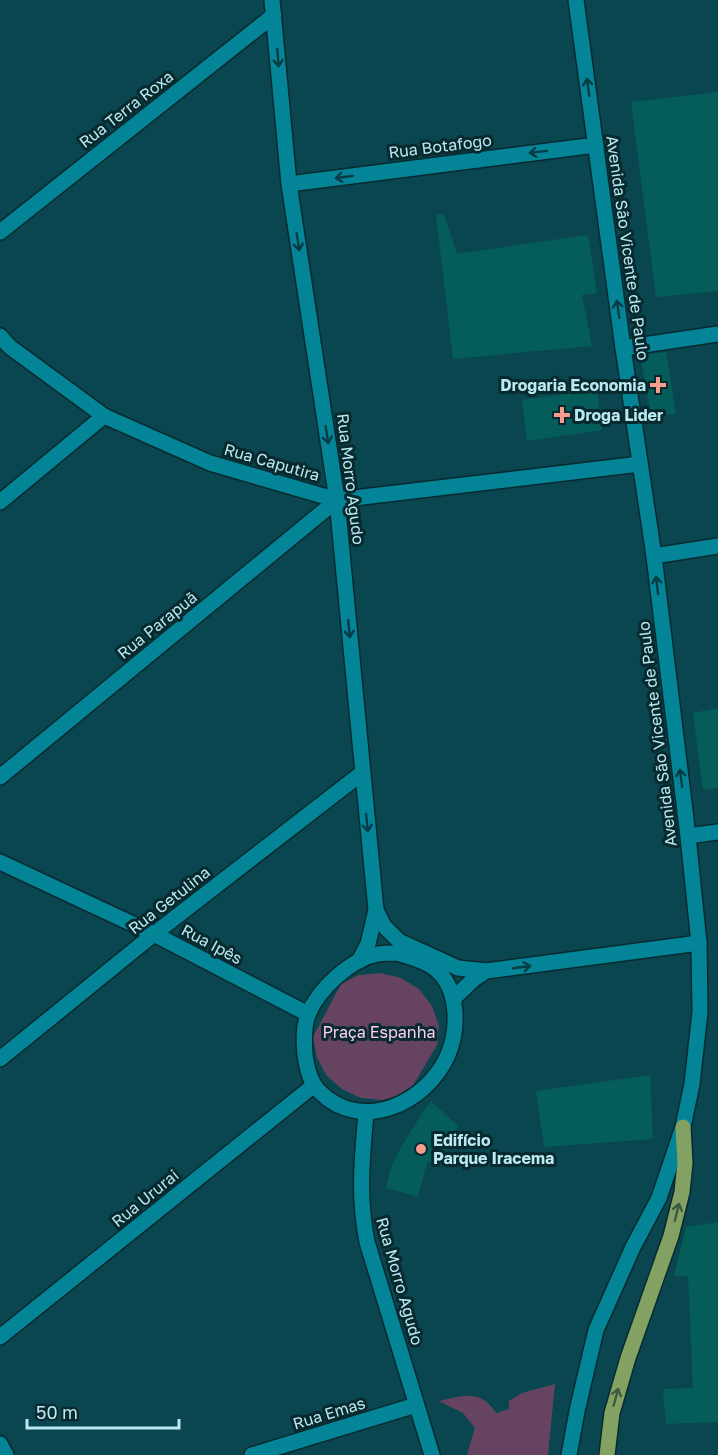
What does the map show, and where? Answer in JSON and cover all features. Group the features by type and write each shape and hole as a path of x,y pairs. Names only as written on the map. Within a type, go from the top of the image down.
{"main road":[{"path":"607,1455 612,1413 628,1358 671,1236 682,1192 685,1163 683,1127"}],"street":[{"name":"Avenida São Vicente de Paulo","path":"569,1455 596,1330 633,1247 659,1198 683,1127 693,1084 700,1012 699,943 654,556 623,348 576,0"},
{"name":"Rua Morro Agudo","path":"273,7 289,184 337,500 376,910 368,944 359,961"},
{"name":"Rua Terra Roxa","path":"0,231 273,7"},
{"name":"Rua Botafogo","path":"289,184 596,145"},
{"path":"623,348 718,334"},
{"name":"Rua Caputira","path":"0,336 10,347 104,416 210,463 337,500 640,464"},
{"path":"0,502 104,416"},
{"name":"Rua Parapuã","path":"0,777 337,500"},
{"path":"654,556 718,546"},
{"name":"Rua Getulina","path":"0,1059 154,934 362,773"},
{"path":"688,836 718,832"},
{"name":"Rua Ipês","path":"0,862 154,934 308,1014"},
{"path":"376,910 384,926 399,941 458,968 486,971 699,943"},
{"path":"397,953 415,958 435,968 447,982 453,999 456,1016 447,1056 437,1072 414,1095 381,1111 354,1112 338,1106 313,1086 305,1050 304,1033 308,1014 320,994 359,961 378,954 397,953"},
{"path":"453,999 486,971"},
{"name":"Rua Ururai","path":"0,1337 313,1086"},
{"name":"Rua Morro Agudo","path":"366,1113 360,1187 367,1242 432,1455"},
{"name":"Rua Emas","path":"252,1455 416,1405"},
{"name":"Avenida São Vicente de Paulo","path":"577,1411 578,1455"},
{"path":"0,1444 6,1455"}],"green space":[{"name":"Praça Espanha","path":"380,973 401,978 419,989 432,1006 439,1026 437,1045 412,1087 402,1095 382,1100 361,1098 342,1089 326,1075 317,1057 313,1037 341,984 359,975"},
{"path":"555,1384 548,1455 467,1455 475,1428 463,1413 439,1401 464,1396 478,1397 490,1405 496,1413 509,1409 509,1401 522,1393"}],"building":[{"path":"718,92 718,291 656,297 631,102"},
{"path":"444,214 457,254 588,235 597,293 582,295 592,346 453,359 436,215"},
{"name":"Drogaria Economia","path":"666,352 676,414 651,415 640,355"},
{"name":"Droga Lider","path":"597,390 602,430 527,441 522,400"},
{"path":"718,708 718,788 703,790 693,713"},
{"path":"650,1075 653,1139 544,1147 536,1091"},
{"name":"Edifício Parque Iracema","path":"431,1101 459,1127 440,1145 455,1166 427,1162 418,1197 386,1188 391,1167 400,1149"},
{"path":"718,1222 718,1422 666,1424 663,1389 693,1388 688,1276 674,1276 686,1227"}],"place":[{"name":"Drogaria Economia","path":"658,385"},
{"name":"Droga Lider","path":"562,415"},
{"name":"Edifício Parque Iracema","path":"421,1149"}]}
